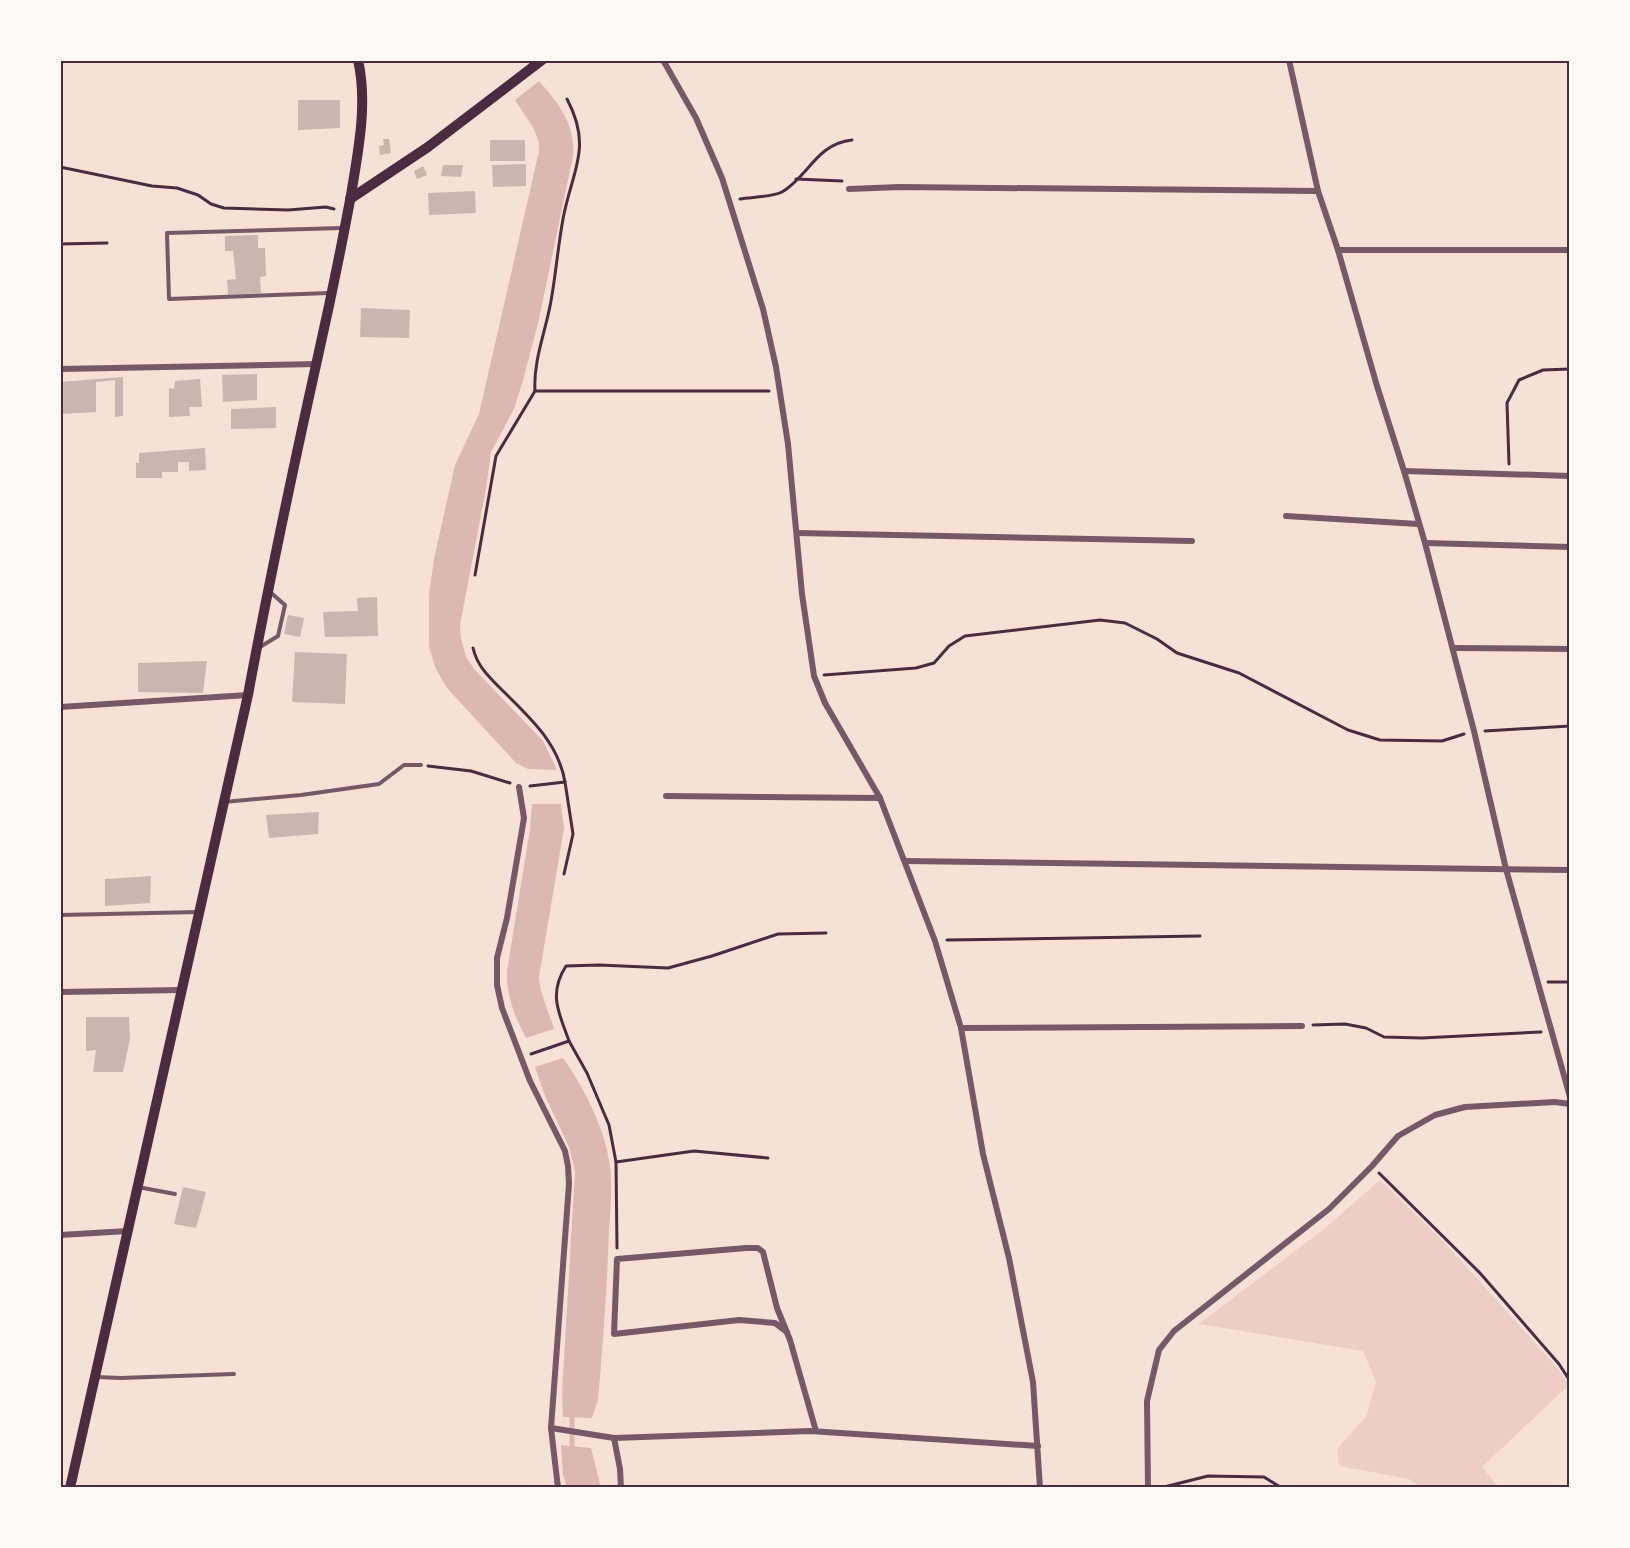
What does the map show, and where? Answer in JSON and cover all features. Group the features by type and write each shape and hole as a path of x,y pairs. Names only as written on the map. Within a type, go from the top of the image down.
{"main road":[{"path":"70,1488 248,695 268,589 332,293 357,158 363,104 363,86 358,60"},
{"path":"350,199 428,147 542,60"}],"street":[{"path":"663,60 696,118 730,201 763,309 780,391 802,594 814,676 825,703 880,798 936,940 961,1028 983,1154 1009,1258 1033,1382 1040,1488"},
{"path":"1289,60 1318,191 1338,250 1425,543 1474,731 1506,869 1570,1097"},
{"path":"849,189 900,186 1318,191"},
{"path":"1338,250 1570,250"},
{"path":"60,369 317,364"},
{"path":"1404,471 1570,476"},
{"path":"1286,516 1418,524"},
{"path":"797,533 1192,541"},
{"path":"1425,543 1570,547"},
{"path":"1453,648 1570,649"},
{"path":"60,707 248,695"},
{"path":"519,787 524,818 507,918 497,958 497,986 502,1008 530,1081 558,1135 568,1166 569,1184 551,1428 558,1488"},
{"path":"666,796 880,798"},
{"path":"906,861 1570,870"},
{"path":"60,992 182,990"},
{"path":"961,1028 1302,1026"},
{"path":"1148,1488 1147,1401 1159,1350 1174,1332 1329,1209 1398,1136 1435,1115 1465,1107 1555,1102 1570,1104"},
{"path":"60,1235 128,1231"},
{"path":"787,1332 775,1323 739,1320 614,1334 617,1259 746,1248 758,1248 763,1252 777,1308 787,1332 816,1431"},
{"path":"551,1428 614,1437 816,1431 1038,1446"},
{"path":"614,1437 621,1488"}],"lane":[{"path":"332,293 169,299 167,233 345,228"},
{"path":"256,649 278,636 285,605 268,589"},
{"path":"224,802 301,795 379,784 404,765 421,765"},
{"path":"60,915 199,912"},
{"path":"138,1187 175,1194"},
{"path":"95,1377 234,1374"}],"path":[{"path":"475,575 496,456 535,391 534,376 551,302 563,217 580,146 579,126 567,99"},
{"path":"730,201 781,193 824,151 839,142 852,140"},
{"path":"60,167 152,186 177,188 224,208 288,210 326,207 348,212"},
{"path":"60,244 107,243"},
{"path":"1509,475 1507,403 1518,380 1543,370 1570,369"},
{"path":"535,391 780,391"},
{"path":"814,676 916,668 934,663 949,646 965,636 1100,620 1125,623 1157,639 1177,653 1239,672 1348,730 1380,740 1442,741 1474,731 1570,726"},
{"path":"473,648 476,660 486,673 550,741 562,766 573,834 564,874"},
{"path":"421,765 471,771 519,787 565,782"},
{"path":"617,1259 616,1162 609,1125 587,1073 569,1041 555,1001 556,987 566,966 668,968 778,934 826,933"},
{"path":"936,940 1200,936"},
{"path":"1538,983 1570,982"},
{"path":"1302,1026 1345,1024 1366,1028 1384,1037 1422,1038 1551,1032"},
{"path":"521,1057 569,1041"},
{"path":"616,1162 694,1151 768,1158"},
{"path":"1372,1166 1480,1273 1559,1364 1570,1381"},
{"path":"1160,1488 1208,1476 1264,1477 1282,1488"}],"shaded area":[{"path":"539,81 553,97 569,124 573,156 539,319 524,377 514,409 491,452 460,625 466,657 475,670 543,741 557,770 528,769 516,763 447,688 436,669 429,647 429,594 434,559 455,465 479,414 539,151 535,131 515,100"},
{"path":"532,804 561,804 564,828 539,977 554,1029 526,1038 512,1006 507,971"},
{"path":"563,1058 579,1082 599,1124 608,1153 611,1175 602,1358 598,1400 592,1418 563,1417 562,1393 575,1171 569,1147 545,1096 535,1067"},
{"path":"1380,1180 1445,1243 1555,1365 1569,1385 1482,1467 1499,1488 1422,1488 1409,1479 1339,1466 1337,1449 1367,1415 1376,1382 1363,1351 1199,1324 1324,1229"},
{"path":"561,1445 591,1448 601,1488 567,1488 563,1475"}],"building":[{"path":"298,100 340,100 340,128 298,130"},
{"path":"383,139 389,139 391,153 380,155 379,146 384,145"},
{"path":"490,140 525,140 525,161 490,161"},
{"path":"526,164 526,186 493,187 492,165"},
{"path":"443,165 463,165 461,177 441,176"},
{"path":"423,166 427,175 417,179 414,171"},
{"path":"475,191 476,213 429,215 428,193"},
{"path":"258,235 258,248 265,248 266,276 260,277 261,293 228,295 227,280 236,279 233,251 225,251 225,236"},
{"path":"361,308 410,310 409,338 360,337"},
{"path":"257,374 257,400 223,402 222,375"},
{"path":"123,377 123,416 115,417 115,380 96,382 96,412 61,414 60,382"},
{"path":"200,379 202,407 189,407 190,416 169,417 169,388 174,389 175,381"},
{"path":"276,407 276,428 231,429 231,409"},
{"path":"205,448 206,470 189,471 189,462 178,462 178,472 162,472 162,478 136,478 139,453"},
{"path":"377,597 378,636 325,637 323,612 358,611 357,598"},
{"path":"288,615 304,618 300,637 284,634"},
{"path":"295,652 347,654 345,704 292,702"},
{"path":"207,661 203,693 138,692 138,663"},
{"path":"319,812 318,834 269,838 266,815"},
{"path":"151,876 150,903 105,906 105,879"},
{"path":"86,1017 129,1017 130,1039 123,1072 93,1072 96,1050 86,1051"},
{"path":"183,1187 206,1192 196,1228 174,1224"}],"waterway":[{"path":"572,1412 572,1451"}]}
